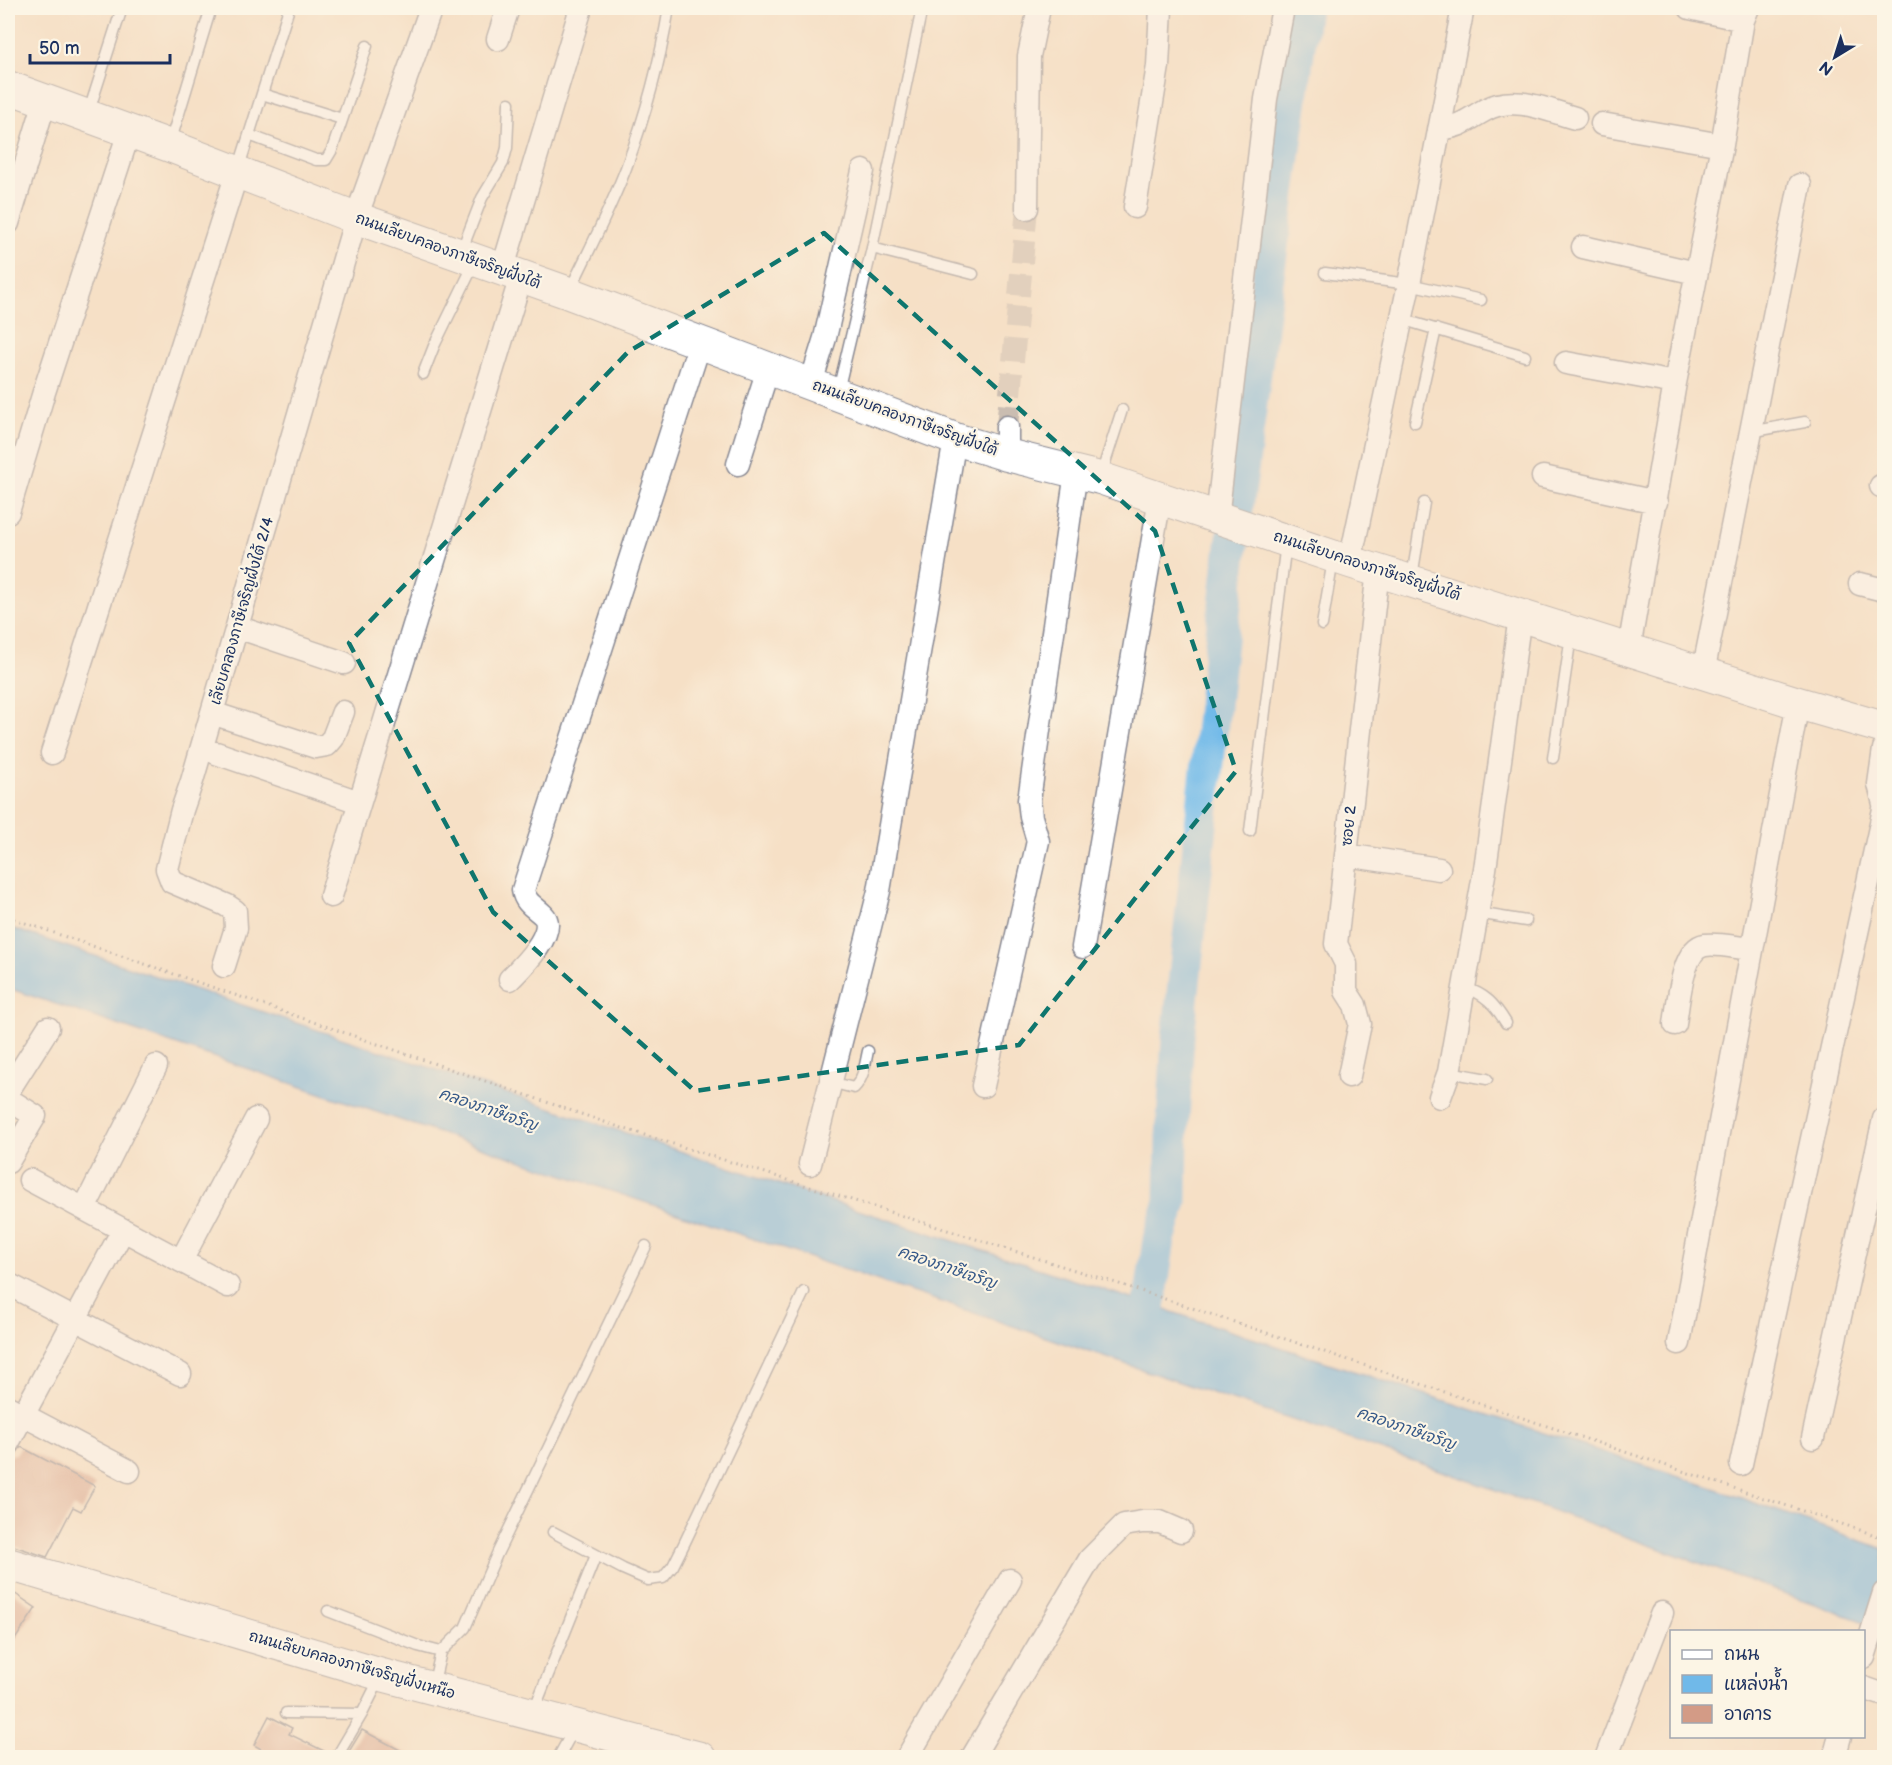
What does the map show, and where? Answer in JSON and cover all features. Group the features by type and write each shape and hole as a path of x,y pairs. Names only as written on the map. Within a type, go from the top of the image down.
{"street":[{"name":"เลียบคลองภาษีเจริญฝั่งใต้ 2/4","path":"224,966 236,928 235,911 172,882 167,869 182,810 356,218 431,8"},
{"path":"498,39 508,8"},
{"path":"331,896 359,802 490,266 581,8"},
{"path":"1027,208 1029,56 1039,8"},
{"path":"1135,207 1158,66 1161,8"},
{"path":"1228,521 1264,110 1283,8"},
{"name":"ซอย 2","path":"1349,1076 1360,1024 1355,1005 1346,991 1347,964 1336,944 1346,855 1354,563 1462,8"},
{"path":"1629,649 1675,383 1746,14 1690,8"},
{"name":"ถนนเลียบคลองภาษีเจริญฝั่งใต้","path":"8,87 170,146 356,218 569,293 955,439 1007,441 1088,475 1354,563 1884,728"},
{"path":"8,224 45,101"},
{"path":"1439,129 1462,125 1486,109 1505,103 1533,105 1575,118"},
{"path":"1602,124 1722,145"},
{"path":"8,512 44,392 129,132"},
{"path":"824,389 825,338 863,171"},
{"path":"52,753 237,173"},
{"path":"1703,673 1800,185"},
{"path":"1583,247 1696,273"},
{"path":"510,979 540,945 547,924 546,917 527,902 523,890 700,343"},
{"path":"1566,363 1675,383"},
{"path":"738,464 768,369"},
{"path":"810,1164 879,891 955,439"},
{"path":"983,1086 1038,841 1029,800 1088,475"},
{"path":"1543,477 1656,502"},
{"path":"1083,947 1160,498"},
{"path":"1860,584 1884,590"},
{"path":"1440,1097 1449,1072 1485,869 1520,616"},
{"path":"237,627 344,663"},
{"path":"1678,1343 1798,703"},
{"path":"212,713 316,747 327,745 333,738 343,712"},
{"path":"1884,749 1879,784 1884,804"},
{"path":"216,753 359,802"},
{"path":"1742,1464 1884,809"},
{"path":"1346,855 1438,869"},
{"path":"1674,1024 1686,965 1695,949 1706,945 1752,949"},
{"path":"8,1091 48,1028"},
{"path":"84,1209 156,1066"},
{"path":"8,1099 35,1116 8,1162"},
{"path":"180,1261 256,1119"},
{"path":"1813,1438 1884,1119"},
{"path":"30,1180 228,1286"},
{"path":"8,1443 15,1411 75,1318 123,1230"},
{"path":"8,1284 180,1374"},
{"path":"15,1411 129,1471"},
{"path":"972,1758 1090,1559 1124,1525 1160,1522 1181,1531"},
{"name":"ถนนเลียบคลองภาษีเจริญฝั่งเหนือ","path":"8,1564 382,1675 700,1758"},
{"path":"907,1758 1010,1580"},
{"path":"1865,1653 1884,1593"},
{"path":"1606,1758 1662,1613"},
{"path":"1865,1689 1884,1695"},
{"path":"1834,1758 1840,1738"}],"lane":[{"path":"87,117 122,8"},
{"path":"170,146 211,8"},
{"path":"237,173 289,8"},
{"path":"569,293 626,169 643,118 663,42 669,8"},
{"path":"824,389 872,248 922,8"},
{"path":"249,135 316,160 326,160 332,150 367,46"},
{"path":"262,94 342,119"},
{"path":"423,374 434,346 490,266 482,198 503,163 507,148 509,103"},
{"path":"872,248 974,274"},
{"path":"1325,273 1409,284 1480,300"},
{"path":"1401,319 1525,356"},
{"path":"1415,422 1436,329"},
{"path":"1088,475 1122,410"},
{"path":"1750,432 1805,422"},
{"path":"1411,581 1424,503"},
{"path":"1250,831 1287,540"},
{"path":"1322,625 1354,563"},
{"path":"1553,758 1572,632"},
{"path":"1477,913 1526,921"},
{"path":"1464,988 1477,992 1494,1003 1506,1023"},
{"path":"829,1082 854,1088 857,1086 863,1075 868,1051"},
{"path":"1449,1072 1487,1078"},
{"path":"433,1689 441,1652 465,1628 497,1554 646,1246"},
{"path":"553,1532 648,1580 663,1578 673,1566 804,1292"},
{"path":"532,1715 596,1555"},
{"path":"328,1611 418,1646 441,1652"},
{"path":"336,1758 382,1675"},
{"path":"286,1713 362,1714"},
{"path":"558,1758 576,1726"}],"path":[{"path":"8,917 619,1127 1132,1288 1884,1538"}],"highlighted area":[{"path":"824,233 1155,531 1236,771 1019,1045 695,1091 493,912 349,643 628,352"}],"water":[{"name":"คลองภาษีเจริญ","path":"8,927 806,1193 1716,1489 1884,1549 1884,1629 1423,1464 8,988"}],"building":[{"path":"21,1447 95,1486 81,1511 73,1507 47,1557 8,1544 8,1456 16,1454"},
{"path":"8,1589 36,1608 8,1650"},
{"path":"269,1716 292,1728 289,1734 330,1754 329,1758 277,1758 254,1745"},
{"path":"362,1730 415,1758 345,1758"}],"waterway":[{"path":"1145,1337 1159,1239 1171,1202 1178,1038 1229,568 1304,8"}],"tunnel":[{"path":"1007,427 1027,208"}]}
